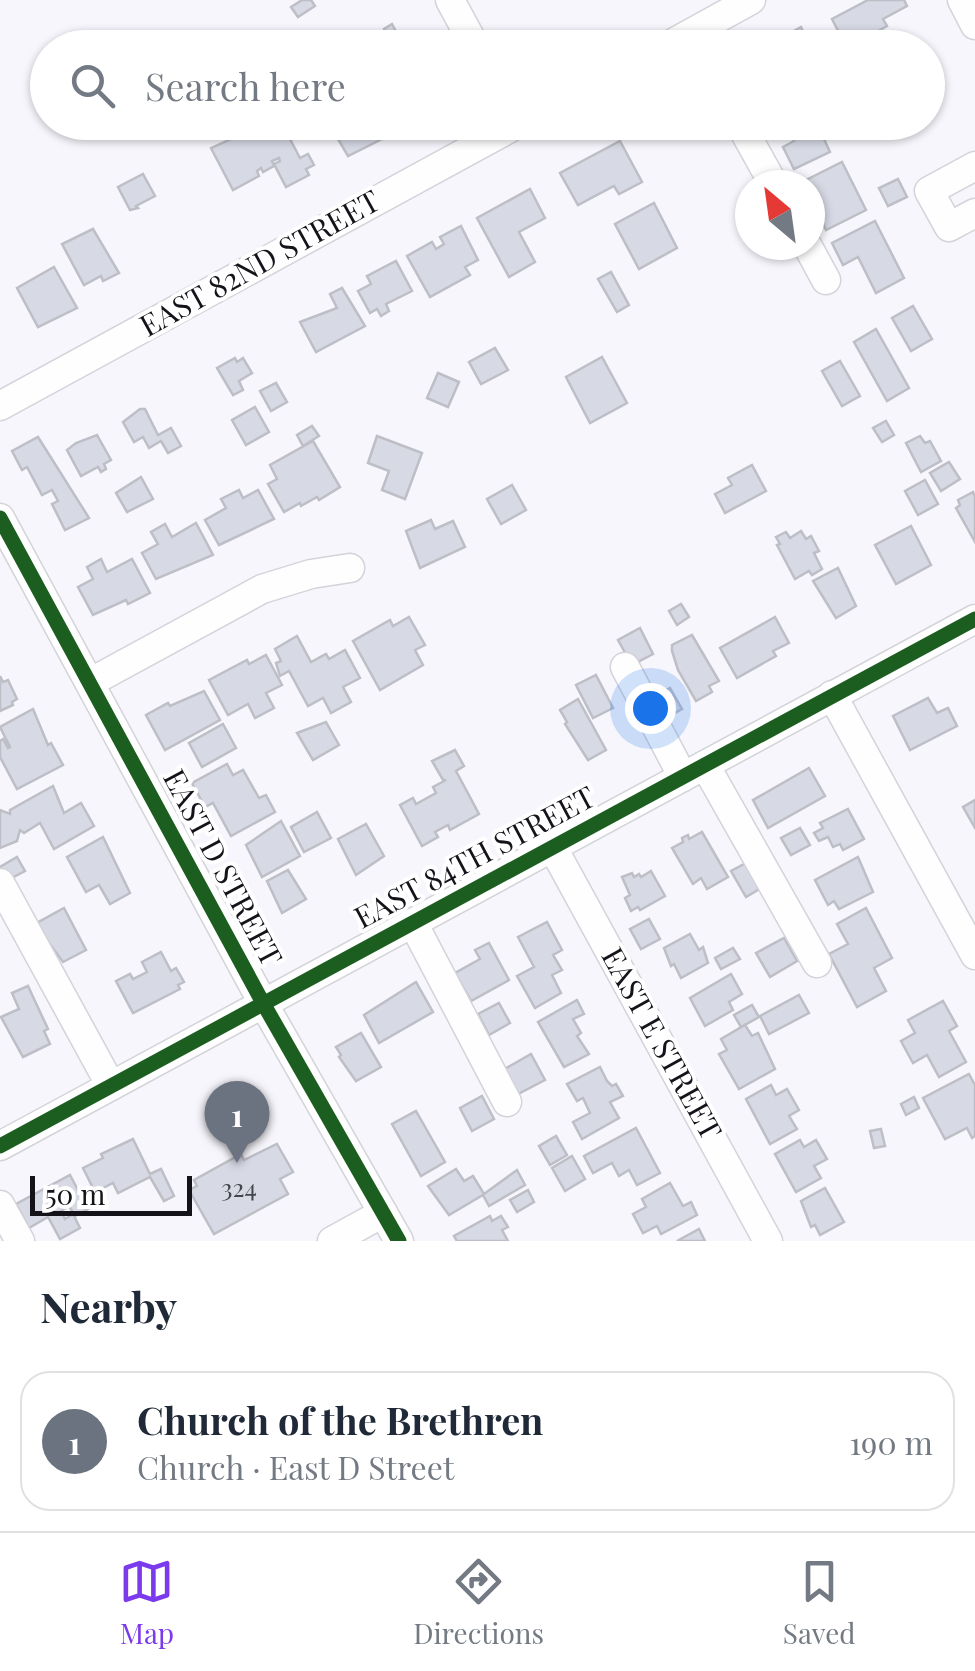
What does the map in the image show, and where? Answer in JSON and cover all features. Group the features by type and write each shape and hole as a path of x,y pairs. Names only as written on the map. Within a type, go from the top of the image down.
{"street":[{"path":"450,0 466,30"},
{"path":"708,30 751,0"},
{"path":"962,0 975,25"},
{"name":"EAST 82ND STREET","path":"0,406 485,140"},
{"path":"749,140 766,170"},
{"path":"975,166 930,191 949,227 975,213"},
{"path":"815,260 826,280"},
{"name":"EAST D STREET","path":"0,518 263,1003 399,1241"},
{"path":"91,682 262,589 350,568"},
{"name":"EAST 84TH STREET","path":"0,1146 975,619"},
{"path":"625,667 817,964"},
{"path":"832,695 975,954"},
{"name":"EAST E STREET","path":"554,848 768,1241"},
{"path":"0,883 111,1086"},
{"path":"413,923 507,1102"},
{"path":"0,1205 20,1241"},
{"path":"332,1241 383,1213"}],"building":[{"path":"311,0 315,6 298,17 291,7"},
{"path":"868,0 904,0 907,6 883,19 887,26 880,30 838,30 832,19"},
{"path":"229,140 290,140 300,158 308,154 314,165 306,169 309,175 286,187 274,164 279,158 272,161 274,166 263,172 261,168 257,171 259,176 233,190 211,148"},
{"path":"339,140 380,140 348,156"},
{"path":"824,140 830,152 794,169 783,147 794,141"},
{"path":"620,141 642,182 619,194 614,186 578,205 560,173"},
{"path":"842,162 866,210 826,230 825,228 825,170"},
{"path":"143,174 155,196 130,210 118,187"},
{"path":"898,179 907,197 888,206 879,188"},
{"path":"530,189 545,218 519,232 535,262 509,277 477,218"},
{"path":"654,203 677,248 639,269 615,224"},
{"path":"875,221 904,278 876,293 858,257 843,265 832,243"},
{"path":"461,226 478,260 465,267 470,275 430,297 407,256 432,242 436,249 444,244 440,237"},
{"path":"93,229 119,273 84,285 62,244"},
{"path":"396,261 412,291 386,304 389,311 381,316 377,309 370,313 358,291 371,284 367,276"},
{"path":"54,267 77,308 38,327 17,288"},
{"path":"611,272 629,305 617,312 598,279"},
{"path":"342,288 365,326 316,352 300,322 337,308 330,294"},
{"path":"913,306 932,339 911,351 892,318"},
{"path":"876,329 909,388 887,401 854,342"},
{"path":"495,348 508,370 481,384 469,362"},
{"path":"602,357 627,403 590,423 566,377"},
{"path":"235,358 237,362 243,358 252,373 239,381 243,390 233,395 217,368"},
{"path":"840,361 860,396 842,406 822,371"},
{"path":"438,373 459,382 448,407 427,398"},
{"path":"276,383 287,402 271,411 260,391"},
{"path":"255,407 269,432 246,445 232,420"},
{"path":"145,409 158,435 171,428 181,446 168,453 161,441 149,448 143,437 134,442 123,422"},
{"path":"886,421 894,435 882,442 873,428"},
{"path":"312,426 319,436 303,446 297,435"},
{"path":"97,435 111,460 101,472 98,467 81,476 67,450"},
{"path":"377,436 422,453 405,499 382,490 389,471 368,463"},
{"path":"920,436 925,443 930,441 941,461 921,472 906,443"},
{"path":"38,437 89,518 65,530 52,504 58,501 52,490 42,495 27,467 22,470 12,451"},
{"path":"313,441 340,487 319,500 317,497 284,512 268,484 277,479 270,465"},
{"path":"949,462 960,479 941,491 930,473"},
{"path":"752,465 766,491 725,513 715,494 732,485 728,478"},
{"path":"141,477 153,499 127,512 116,493"},
{"path":"925,480 938,504 918,515 905,491"},
{"path":"512,485 526,510 501,524 487,499"},
{"path":"239,490 243,498 258,490 274,519 219,545 205,520 226,508 221,499"},
{"path":"973,492 975,542 956,508 960,505 958,500"},
{"path":"431,520 435,529 453,521 465,547 420,568 406,531"},
{"path":"196,523 213,555 156,579 142,553 158,544 151,532 165,524 172,537"},
{"path":"911,526 931,565 896,584 875,545"},
{"path":"801,531 806,539 811,536 822,569 795,579 776,537 786,532 790,538"},
{"path":"101,559 107,572 132,559 150,593 93,615 78,587 93,579 87,567"},
{"path":"838,568 856,606 836,618 813,581"},
{"path":"681,604 689,617 677,625 669,611"},
{"path":"409,617 425,645 415,650 423,665 380,690 353,641 390,620 393,626"},
{"path":"775,617 789,643 773,651 776,656 737,678 720,648"},
{"path":"640,628 653,654 632,665 618,640"},
{"path":"692,635 719,681 709,686 712,692 696,701 672,651 672,645"},
{"path":"297,636 311,662 326,654 329,659 345,650 360,678 343,687 351,702 331,713 323,698 308,706 289,671 280,676 276,663 281,661 275,649"},
{"path":"266,655 282,685 266,693 274,708 255,718 248,704 228,715 209,680 247,660 249,664"},
{"path":"596,675 613,708 593,718 576,685"},
{"path":"0,676 3,682 8,680 17,699 0,711"},
{"path":"670,688 682,709 659,722 647,700"},
{"path":"204,691 220,720 165,750 146,715"},
{"path":"928,698 937,713 948,708 957,726 910,750 893,716"},
{"path":"578,699 606,750 588,760 560,710"},
{"path":"33,709 48,745 51,743 63,765 17,789 0,757 0,741 3,739 10,747 0,727"},
{"path":"326,722 339,745 313,760 297,733"},
{"path":"223,724 236,748 202,767 189,743"},
{"path":"455,750 464,766 456,771 479,814 450,830 448,825 435,832 438,837 422,846 400,805 413,798 416,804 436,793 433,787 446,780 432,761"},
{"path":"227,764 233,775 243,770 259,798 266,795 275,812 231,836 213,803 205,807 192,783"},
{"path":"809,768 825,796 768,828 753,800"},
{"path":"53,786 64,813 81,803 94,826 54,849 40,823 24,833 20,830 17,841 0,848 0,810 10,814 10,810"},
{"path":"975,800 975,828 963,807"},
{"path":"848,809 864,839 843,850 840,844 833,847 828,837 819,841 814,833 823,828 820,823"},
{"path":"317,812 331,838 304,852 291,827"},
{"path":"281,821 300,856 262,877 246,845"},
{"path":"366,824 384,856 356,875 338,839"},
{"path":"800,828 810,845 791,855 781,838"},
{"path":"702,832 728,877 707,889 701,878 693,884 672,848 683,842 682,838"},
{"path":"103,837 130,893 110,904 99,885 86,892 67,857"},
{"path":"17,857 25,871 4,882 0,867"},
{"path":"858,857 873,892 839,909 834,901 828,905 815,880"},
{"path":"748,862 763,887 746,897 731,871"},
{"path":"288,870 306,899 282,913 267,881"},
{"path":"651,871 665,896 631,911 625,898 630,895 622,877 632,873 641,877"},
{"path":"64,908 86,950 63,962 35,924"},
{"path":"866,908 892,958 874,968 886,991 857,1007 829,954 848,944 837,924"},
{"path":"649,919 660,939 641,949 630,929"},
{"path":"547,922 562,950 553,955 562,970 552,975 561,993 535,1008 517,976 534,967 518,937"},
{"path":"690,934 699,950 703,947 708,963 681,978 664,948"},
{"path":"784,938 797,961 770,977 756,953"},
{"path":"489,943 509,980 471,1001 455,973 480,959 475,950"},
{"path":"733,948 740,959 721,969 715,958"},
{"path":"161,952 171,971 176,968 184,982 178,985 180,989 133,1013 116,981 147,972 142,962"},
{"path":"731,974 742,994 729,1002 733,1010 705,1026 690,998"},
{"path":"416,982 433,1012 379,1043 364,1015"},
{"path":"28,986 48,1029 44,1031 50,1044 23,1057 1,1017 19,1009 12,993"},
{"path":"799,995 809,1013 769,1034 760,1016"},
{"path":"577,1000 584,1014 573,1019 581,1033 577,1036 589,1054 564,1067 538,1022"},
{"path":"943,1001 957,1026 949,1031 966,1062 939,1077 927,1055 913,1063 901,1041 915,1033 908,1020"},
{"path":"499,1003 510,1023 489,1035 478,1014"},
{"path":"752,1005 759,1017 741,1027 734,1015"},
{"path":"745,1025 752,1036 758,1033 775,1069 739,1089 719,1054 727,1050 721,1039"},
{"path":"361,1033 381,1067 356,1081 336,1047"},
{"path":"531,1054 545,1080 516,1095 503,1070"},
{"path":"600,1067 607,1081 612,1086 616,1084 623,1096 610,1102 619,1118 582,1139 573,1122 590,1113 583,1098 577,1101 567,1084"},
{"path":"969,1074 975,1085 975,1136 972,1138 967,1128 945,1139 923,1098"},
{"path":"771,1085 776,1095 787,1089 799,1110 789,1116 797,1129 770,1144 746,1099"},
{"path":"482,1096 494,1119 472,1131 460,1108"},
{"path":"914,1097 919,1108 906,1115 901,1104"},
{"path":"416,1111 445,1162 421,1176 392,1124"},
{"path":"636,1128 660,1173 637,1185 629,1170 619,1176 612,1163 593,1173 584,1156"},
{"path":"881,1129 885,1146 874,1148 870,1131"},
{"path":"556,1136 567,1155 550,1165 539,1146"},
{"path":"133,1139 150,1174 161,1169 174,1196 164,1201 150,1177 118,1193 113,1183 95,1192 83,1168 103,1158 101,1154"},
{"path":"800,1140 804,1147 816,1140 827,1159 814,1166 821,1178 796,1192 775,1154"},
{"path":"277,1144 293,1172 280,1179 288,1194 214,1234 189,1190 197,1186 194,1180 241,1154 244,1160"},
{"path":"572,1156 585,1179 565,1191 552,1168"},
{"path":"456,1169 464,1181 473,1176 484,1194 517,1170 525,1185 489,1206 483,1195 449,1215 428,1186"},
{"path":"70,1175 88,1209 75,1216 69,1206 61,1211 65,1219 73,1214 80,1228 60,1239 48,1217 29,1228 16,1204"},
{"path":"670,1183 683,1206 691,1202 697,1215 661,1234 657,1226 643,1233 633,1214 646,1207 642,1199"},
{"path":"825,1188 844,1222 820,1235 815,1225 811,1227 801,1201"},
{"path":"528,1190 534,1202 517,1212 510,1200"},
{"path":"490,1216 492,1221 501,1216 508,1227 502,1230 508,1241 457,1241 454,1236"},
{"path":"699,1229 705,1241 677,1241"}],"cycle path":[{"path":"0,518 263,1003 399,1241"},
{"path":"0,1146 975,619"}],"place":[{"name":"Church of the Brethren","path":"237,1163"}]}
